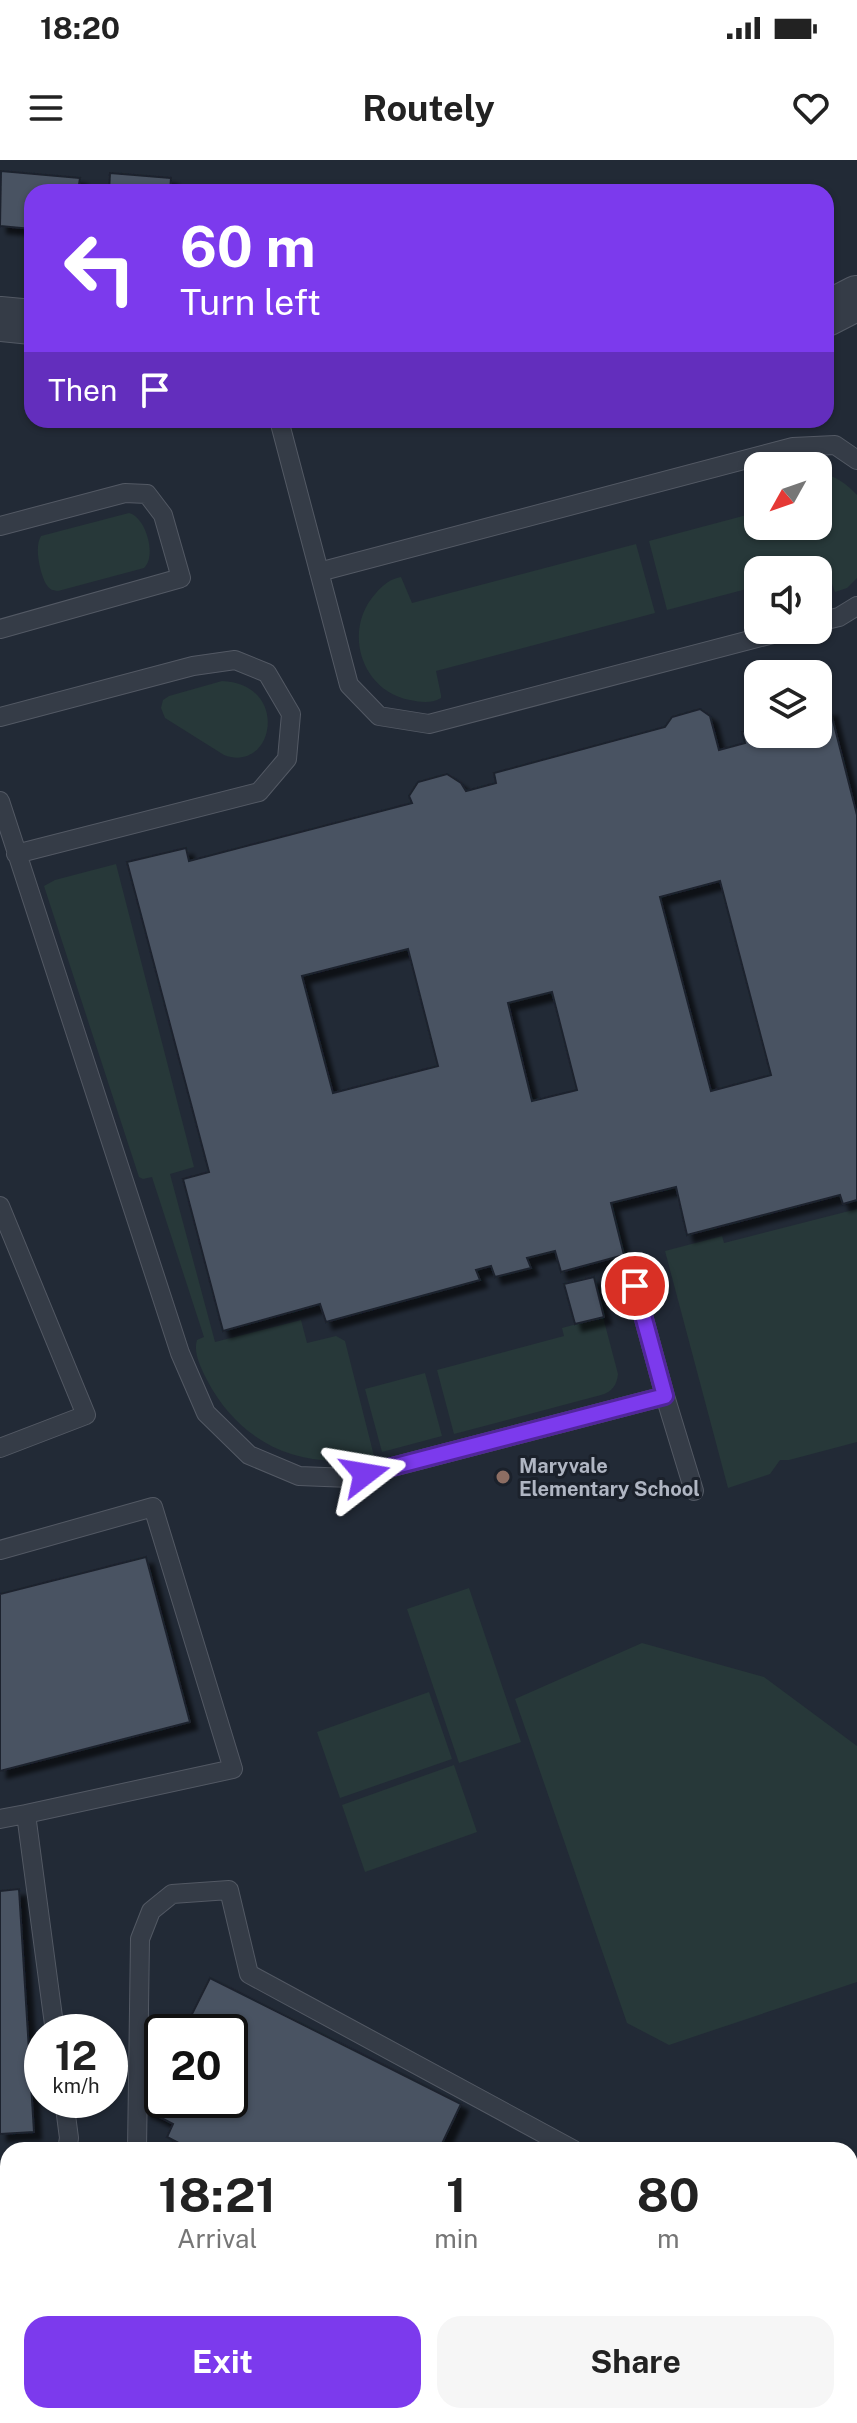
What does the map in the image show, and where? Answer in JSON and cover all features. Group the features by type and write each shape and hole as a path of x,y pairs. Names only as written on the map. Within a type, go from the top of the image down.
{"street":[{"path":"834,310 857,298"},
{"path":"0,319 24,321"}],"lane":[{"path":"281,428 349,685 379,716 429,724 744,642"},
{"path":"319,572 793,447 835,445 857,460"},
{"path":"0,526 125,493 147,494 163,515 181,578 0,629"},
{"path":"832,619 857,606"},
{"path":"0,717 193,666 235,660 267,673 291,714 287,759 259,792 16,854"},
{"path":"0,801 180,1353 206,1413 249,1455 299,1476 350,1478 665,1396"},
{"path":"0,1206 86,1415 0,1448"},
{"path":"635,1286 694,1491"},
{"path":"0,1550 153,1507 233,1769 0,1819"},
{"path":"26,1814 53,2014"},
{"path":"137,2142 140,1939 151,1911 172,1894 229,1890 249,1974 559,2142"},
{"path":"66,2118 68,2142"}],"shaded area":[{"path":"832,476 857,495 857,578 847,588 835,592 832,556 744,556 744,590 667,610 649,541 744,516 744,540 832,540"},
{"path":"129,513 140,522 148,538 150,555 144,568 58,591 49,587 39,560 41,536"},
{"path":"636,544 655,613 436,671 441,698 429,702 410,700 379,685 362,657 360,624 366,608 379,590 393,579 401,577 412,603"},
{"path":"222,681 244,686 258,696 266,711 268,726 264,741 254,752 241,757 224,755 165,718 161,708 163,700 169,696"},
{"path":"116,864 194,1167 170,1174 215,1342 301,1320 307,1343 336,1336 345,1341 374,1456 323,1460 277,1448 237,1422 221,1403 200,1365 196,1345 197,1340 204,1337 152,1177 139,1177 44,886 55,880"},
{"path":"857,1209 857,1442 780,1460 770,1474 728,1488 665,1251 722,1236 724,1243"},
{"path":"603,1317 618,1374 611,1390 454,1434 437,1370 564,1336 562,1328"},
{"path":"425,1373 442,1436 382,1452 365,1389"},
{"path":"469,1588 521,1742 459,1763 407,1609"},
{"path":"642,1643 764,1677 857,1746 857,1982 669,2045 627,2023 515,1699"},
{"path":"429,1692 452,1759 340,1798 317,1732"},
{"path":"454,1765 477,1832 365,1872 342,1805"}],"building":[{"path":"1,171 80,178 79,184 24,184 24,228 0,226"},
{"path":"110,173 171,178 171,184 109,184"},
{"path":"700,709 710,716 719,750 744,743 744,748 832,748 832,717 857,815 857,1200 843,1204 840,1195 687,1235 676,1187 611,1203 624,1255 561,1272 555,1251 527,1258 531,1268 495,1277 491,1266 476,1270 480,1280 326,1322 320,1304 223,1331 183,1179 209,1172 127,862 186,848 189,861 412,803 409,796 418,782 447,774 461,783 466,791 496,783 494,773 665,727 672,717","holes":["720,881 771,1075 711,1091 660,897","408,949 438,1066 333,1093 302,976","552,992 577,1090 532,1101 508,1003"]},
{"path":"594,1277 604,1317 575,1324 564,1284"},
{"path":"146,1557 190,1722 0,1771 0,1594"},
{"path":"19,1889 27,2014 24,2014 24,2118 33,2118 34,2132 0,2134 0,1891"},
{"path":"210,1978 461,2104 443,2142 177,2142 167,2137 173,2124 161,2118 248,2118 248,2014 192,2014"}],"place":[{"name":"Maryvale Elementary School","path":"503,1477"}],"route":[{"path":"365,1474 665,1396 635,1286"}]}
